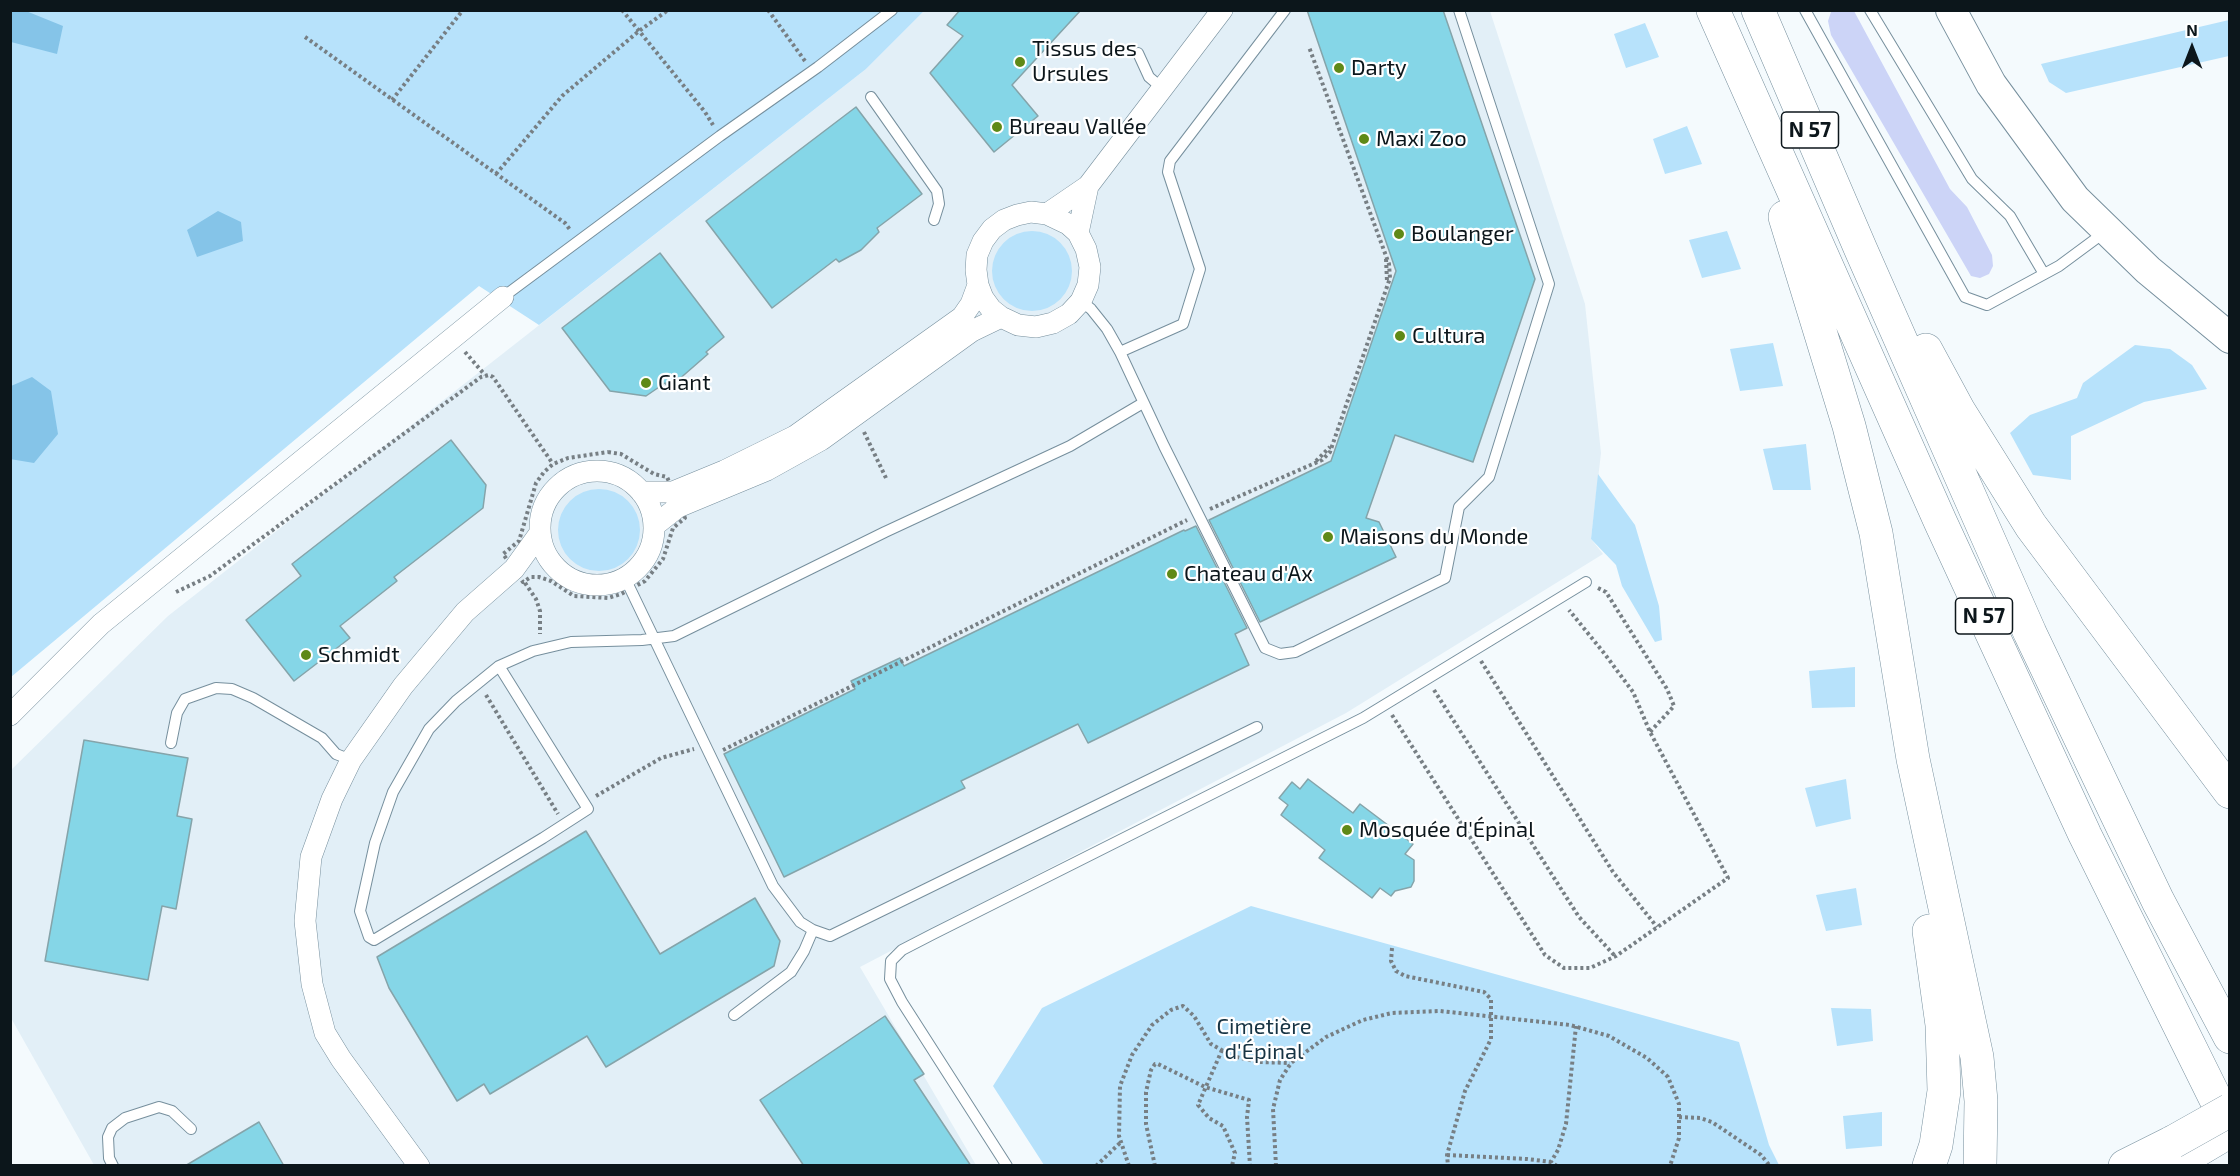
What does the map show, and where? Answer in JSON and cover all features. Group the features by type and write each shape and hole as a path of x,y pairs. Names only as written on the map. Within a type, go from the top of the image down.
{"main road":[{"name":"N 57","path":"1713,10 1940,521 2085,835 2229,1130"},
{"name":"N 57","path":"1758,10 2030,633 2158,901 2229,1037"},
{"path":"1750,97 1816,324 1849,426 1876,533 1913,759 1977,1057 1981,1101 1980,1166"},
{"path":"1861,250 1900,304 1959,411 2031,526 2229,792"},
{"path":"1913,759 1924,892 1942,1025 1944,1091 1929,1166"},
{"path":"2175,1155 2229,1110"},
{"path":"2125,1166 2175,1155 2229,1130"}],"street":[{"path":"1047,214 1088,186 1222,10"},
{"path":"1951,10 1991,84 2076,199 2148,270 2229,338"},
{"path":"1078,233 1088,186"},
{"path":"1031,212 1047,214 1068,224 1078,233 1086,249 1090,267 1088,285 1081,301 1069,314 1053,323 1036,327 1018,325 1001,317 987,303 978,285 977,255 992,229 1004,220 1031,212"},
{"path":"654,526 676,499 724,471 795,436 962,317 971,304 978,285"},
{"path":"10,715 101,624 503,297"},
{"path":"641,492 676,499 768,470 821,440 972,331 1001,317"},
{"path":"589,472 608,473 626,480 641,492 648,503 654,526 647,556 628,583 594,585 578,582 564,575 552,564 544,549 540,533 544,508 551,495 561,484 574,476 589,472"},
{"path":"419,1166 341,1059 326,1033 312,984 304,921 310,857 332,799 351,760 403,686 465,612 540,533"},
{"path":"509,567 552,564"}],"lane":[{"path":"503,297 892,10"},
{"path":"1120,352 1183,324 1200,269 1168,172 1170,161 1285,10"},
{"path":"1081,301 1091,309 1107,329 1120,352 1265,648 1280,654 1295,652 1445,578 1459,507 1489,477 1549,284 1459,10"},
{"path":"1806,10 1965,297 1987,305 2044,274 2108,230"},
{"path":"1869,10 1972,179 2010,216 2044,274"},
{"path":"1138,53 1149,77 1162,88"},
{"path":"871,97 937,190 939,204 934,220"},
{"path":"499,666 588,809 374,940 369,937 360,911 375,843 393,792 429,729 456,701 499,666 540,649 571,642 674,636 885,532 1070,446 1143,403"},
{"path":"1007,1166 898,995 890,979 891,961 902,950 1363,718 1586,582"},
{"path":"628,583 773,886 800,922 830,936 1257,727"},
{"path":"171,743 177,713 185,699 216,688 232,689 254,698 322,738 336,754 351,760"},
{"path":"734,1015 791,972 813,930"},
{"path":"113,1166 109,1158 108,1137 112,1128 125,1118 159,1107 172,1111 191,1129"}],"path":[{"path":"392,100 463,10"},
{"path":"622,10 705,112 720,136"},
{"path":"496,174 562,96 639,31 668,10"},
{"path":"768,10 812,71"},
{"path":"305,37 565,223 578,241"},
{"path":"1199,514 1322,460 1330,452 1390,278 1386,255 1309,47"},
{"path":"453,338 485,375 493,377 553,464"},
{"path":"166,596 210,576 485,375"},
{"path":"862,429 886,478"},
{"path":"608,452 621,454 654,474 667,477 685,518 673,528 663,559 645,581 628,583 608,598 574,596 551,581 531,577 509,567 536,483 553,464 568,458 608,452"},
{"path":"711,756 1176,526"},
{"path":"509,567 536,599 540,611 540,649"},
{"path":"1586,582 1606,592 1667,689 1674,706 1650,732"},
{"path":"1385,705 1545,955 1564,968 1590,968 1616,956 1728,878 1650,732 1633,692 1605,653 1559,598"},
{"path":"1474,650 1613,872 1657,927"},
{"path":"1427,679 1579,917 1616,956"},
{"path":"480,699 487,695 564,825"},
{"path":"1392,948 1390,961 1396,971 1406,976 1484,992 1491,999 1491,1039 1465,1091 1447,1155 1448,1166"},
{"path":"1129,1166 1119,1136 1120,1086 1132,1055 1152,1025 1171,1010 1183,1006 1194,1016 1211,1044 1232,1056 1258,1062 1291,1063"},
{"path":"1276,1166 1273,1109 1280,1080 1291,1063 1326,1037 1363,1020 1392,1013 1440,1011 1576,1026 1609,1036 1647,1058 1668,1077 1679,1104 1679,1138 1670,1166"},
{"path":"1551,1162 1558,1150 1566,1124 1576,1026"},
{"path":"1222,1050 1198,1105 1209,1118 1223,1126 1235,1153 1232,1166"},
{"path":"1155,1166 1146,1124 1146,1092 1155,1064 1206,1087 1249,1100 1247,1117 1250,1166"},
{"path":"1679,1117 1700,1118 1712,1122 1761,1155 1770,1166"},
{"path":"1096,1166 1121,1142"},
{"path":"1447,1155 1527,1159 1551,1162 1557,1166"}],"shaded area":[{"path":"10,11 26,11 63,26 57,54 11,42"},
{"path":"924,11 1490,11 1585,304 1601,453 1591,539 1603,554 1346,713 860,967 976,1165 94,1165 11,1018 10,771 168,616 866,69"},
{"path":"1854,11 1950,189 1967,207 1992,255 1993,266 1989,274 1980,278 1971,276 1831,35 1828,21 1831,12"},
{"path":"218,211 241,222 243,241 197,257 187,230"},
{"path":"32,377 51,391 58,434 34,463 10,459 11,386"}],"green space":[{"path":"11,11 924,11 866,69 539,325 479,286 11,677"},
{"path":"2229,20 2229,56 2066,93 2049,82 2041,64"},
{"path":"1645,23 1659,57 1626,68 1614,34"},
{"path":"1687,126 1702,164 1665,174 1653,139"},
{"path":"1032,231 1047,234 1060,243 1069,256 1072,271 1069,286 1060,299 1047,308 1032,311 1017,308 1004,299 995,286 992,271 995,256 1004,243 1017,234"},
{"path":"1727,231 1741,269 1702,278 1689,240"},
{"path":"1773,343 1783,386 1740,391 1730,349"},
{"path":"2135,345 2170,349 2192,365 2207,389 2144,402 2071,436 2071,480 2033,475 2010,433 2030,415 2077,398 2083,383"},
{"path":"1806,444 1811,490 1773,490 1763,449"},
{"path":"1598,474 1635,525 1659,606 1662,640 1655,642 1622,586 1616,565 1591,539"},
{"path":"599,489 615,492 628,501 637,514 640,530 637,546 628,559 615,568 599,571 583,568 570,559 561,546 558,530 561,514 570,501 583,492"},
{"path":"1855,667 1855,707 1812,708 1809,671"},
{"path":"1846,779 1851,819 1816,827 1805,788"},
{"path":"1856,888 1862,925 1826,931 1816,895"},
{"name":"Cimetière d'Épinal","path":"1251,906 1739,1042 1769,1145 1779,1165 1044,1165 993,1086 1042,1008"},
{"path":"1831,1008 1871,1009 1873,1041 1837,1046"},
{"path":"1882,1112 1882,1146 1846,1149 1843,1116"}],"building":[{"path":"960,10 1081,10 1012,85 1038,116 994,152 930,73 963,36 947,25"},
{"path":"1307,10 1443,10 1535,279 1473,462 1395,435 1366,518 1379,522 1396,557 1260,622 1209,520 1331,461 1396,271"},
{"path":"856,107 922,194 877,228 879,232 861,250 839,262 836,259 772,308 706,221"},
{"path":"660,253 724,337 669,388 665,383 646,396 610,391 562,328"},
{"path":"451,440 486,485 483,508 394,577 397,581 340,626 350,638 294,681 246,620 301,576 292,564"},
{"path":"1196,526 1247,628 1235,634 1249,665 1088,743 1078,724 961,781 965,788 784,877 724,754 855,689 851,681 900,658 904,666"},
{"path":"84,740 188,758 177,816 192,819 176,909 162,906 148,980 45,961"},
{"name":"Mosquée d'Épinal","path":"1308,779 1353,813 1360,804 1413,844 1405,854 1414,860 1414,881 1411,887 1395,891 1391,896 1380,888 1372,898 1319,858 1325,850 1281,815 1288,805 1279,798 1292,782 1300,789"},
{"path":"586,831 660,954 755,898 780,941 774,966 606,1067 587,1036 490,1094 484,1084 457,1101 389,988 377,957"},
{"path":"885,1016 924,1074 914,1080 971,1166 804,1166 760,1100"},
{"path":"259,1122 284,1166 185,1166"}],"place":[{"name":"Tissus des Ursules","path":"1020,62"},
{"name":"Darty","path":"1339,68"},
{"name":"Bureau Vallée","path":"997,127"},
{"name":"Maxi Zoo","path":"1364,139"},
{"name":"Boulanger","path":"1399,234"},
{"name":"Cultura","path":"1400,336"},
{"name":"Giant","path":"646,383"},
{"name":"Maisons du Monde","path":"1328,537"},
{"name":"Chateau d'Ax","path":"1172,574"},
{"name":"Schmidt","path":"306,655"},
{"name":"Mosquée d'Épinal","path":"1347,830"}]}
